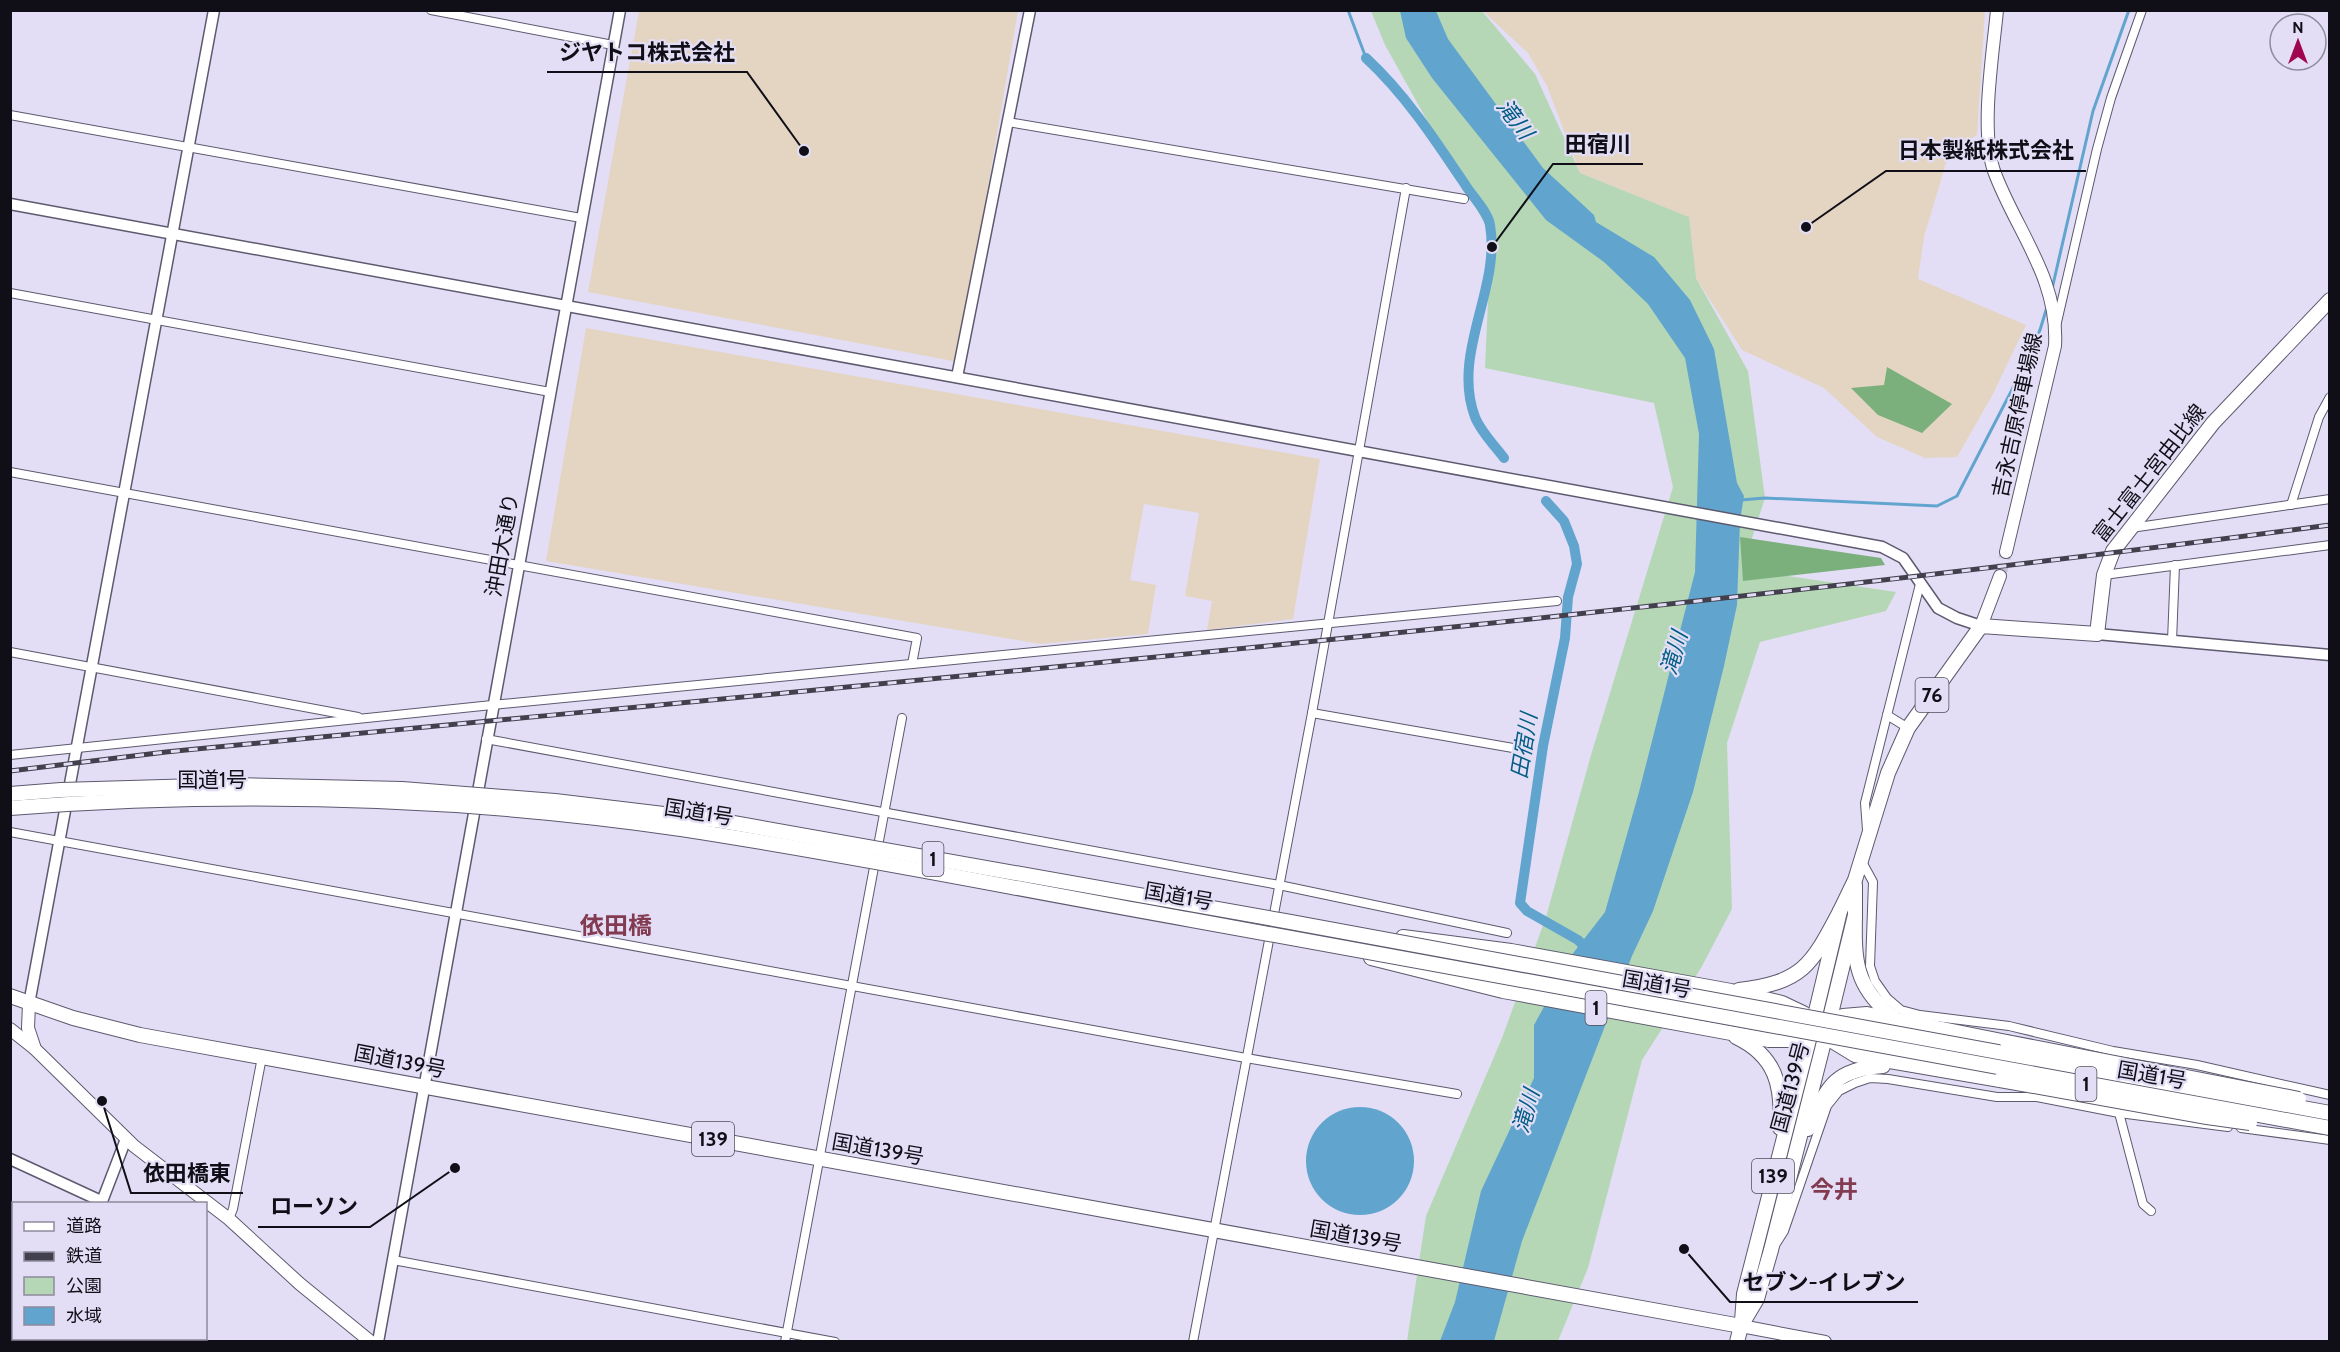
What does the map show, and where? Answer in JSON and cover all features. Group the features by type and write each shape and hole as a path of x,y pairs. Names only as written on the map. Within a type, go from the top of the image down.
{"main road":[{"name":"吉永吉原停車場線","path":"1997,10 1988,119 1989,147 1994,170 2045,277 2054,304 2056,326 2055,346 2006,552"},
{"name":"富士富士宮由比線","path":"2097,634 2104,575 2113,551 2213,423 2330,300"},
{"path":"2000,576 1981,626 2097,634"},
{"name":"76","path":"1819,1029 1840,911 1862,860 1888,773 1908,728 1981,626"},
{"name":"国道1号","path":"10,794 62,790 232,785 402,789 555,801 722,821 1286,921 2330,1113"},
{"name":"国道1号","path":"10,808 66,804 247,799 439,805 555,815 738,838 2330,1130"},
{"name":"76","path":"1819,1029 1855,915 1855,880"},
{"name":"1","path":"1731,991 1770,986 1792,978 1820,950 1840,911"},
{"name":"1","path":"1855,915 1854,943 1864,987 1873,1001 1896,1019"},
{"name":"1","path":"1286,921 1511,951 1731,991 1782,1003 1855,1055 1900,1065 2000,1080 2206,1117 2330,1130"},
{"name":"1","path":"1284,937 1503,991 1769,1040 1791,1040 1843,1016 1867,1014 2181,1074 2330,1107"},
{"name":"国道139号","path":"10,996 29,1004 140,1035 1741,1326"},
{"path":"29,1004 28,1028 35,1049"},
{"path":"10,1029 35,1049 126,1139 229,1219 300,1284 371,1341"},
{"name":"国道139号","path":"1741,1326 1744,1294 1777,1157 1819,1029"},
{"name":"国道139号","path":"1741,1326 1757,1299 1771,1250 1792,1162 1819,1029"},
{"name":"1","path":"1724,1032 1760,1052 1771,1066 1779,1084 1781,1114 1777,1157"},
{"name":"1","path":"1792,1162 1825,1093 1842,1074 1860,1068 1900,1065"},
{"path":"1737,1341 1741,1326 1825,1341"}],"street":[{"path":"29,1004 61,842 214,10"},
{"path":"431,10 613,45"},
{"name":"沖田大通り","path":"378,1341 620,10"},
{"path":"957,377 1030,10"},
{"path":"2056,326 2111,98 2142,10"},
{"path":"10,115 581,218"},
{"path":"1008,122 1406,188 1464,200"},
{"path":"1193,1341 1312,712 1357,449 1406,188"},
{"path":"10,204 1882,547 1903,558 1938,608 1957,618 1981,626"},
{"path":"10,293 550,392"},
{"path":"2291,505 2319,417 2330,397"},
{"path":"10,472 917,638 912,664"},
{"path":"2130,529 2330,499"},
{"path":"2104,575 2330,545"},
{"path":"2172,641 2175,565"},
{"path":"1868,840 1865,803 1920,584"},
{"path":"10,755 492,705 1557,601"},
{"path":"2097,634 2330,655"},
{"path":"10,652 368,719"},
{"path":"1312,712 1513,748"},
{"path":"1887,715 1908,728"},
{"path":"786,1337 902,718"},
{"path":"486,739 1279,885 1507,933"},
{"path":"10,832 852,987 1457,1094"},
{"path":"1862,860 1873,882 1870,966 1875,981 1887,998 1901,1010 1920,1015 2009,1026 2114,1054 2197,1065 2330,1095"},
{"path":"229,1219 233,1209 262,1057"},
{"path":"1771,1250 1784,1231 1827,1106 1839,1091 1870,1078 1997,1097 2037,1097 2118,1111 2330,1140"},
{"path":"2118,1111 2143,1204 2151,1211"},
{"path":"10,1158 101,1202 126,1139"},
{"path":"393,1260 786,1337 835,1341"}],"shaded area":[{"path":"639,11 1018,11 958,362 588,292"},
{"path":"1483,11 1985,11 1977,135 1949,153 1924,237 1918,279 2026,325 1992,396 1957,457 1925,458 1877,437 1824,388 1742,350 1696,278 1681,214 1580,173 1547,86 1528,53"},
{"path":"586,328 1320,459 1293,619 1207,630 1212,601 1185,596 1199,513 1144,504 1130,580 1156,585 1148,634 1040,644 546,561"}],"green space":[{"path":"1371,11 1482,11 1535,74 1580,173 1689,217 1696,278 1748,371 1765,498 1742,569 1896,592 1886,611 1760,642 1727,743 1732,909 1701,968 1642,1060 1588,1268 1558,1341 1407,1341 1426,1216 1502,1038 1546,917 1591,755 1673,487 1654,403 1485,368 1491,235 1385,45"},
{"path":"1887,367 1952,404 1922,433 1878,415 1851,388 1884,385"},
{"path":"1740,537 1881,558 1885,565 1743,581"}],"water":[{"name":"滝川","path":"1400,11 1436,11 1448,39 1543,168 1594,215 1596,222 1654,257 1690,300 1714,349 1737,483 1744,496 1740,521 1737,605 1693,792 1653,911 1632,956 1522,1241 1494,1341 1440,1341 1455,1302 1481,1191 1534,1078 1534,1025 1574,952 1605,912 1639,792 1695,572 1699,434 1685,358 1648,304 1604,262 1546,220 1432,78 1406,38"},
{"path":"1360,1107 1381,1112 1398,1123 1409,1140 1414,1161 1409,1182 1398,1199 1381,1210 1360,1215 1339,1210 1322,1199 1311,1182 1306,1161 1311,1140 1322,1123 1339,1112"}],"waterway":[{"name":"田宿川","path":"1348,10 1366,58"},
{"path":"2052,289 2093,111 2129,10"},
{"name":"田宿川","path":"1366,58 1381,72 1420,119 1489,220 1492,249 1489,273 1472,345 1469,393 1478,423 1504,458"},
{"path":"1741,500 1765,498 1937,506 1957,496 2017,380 2040,330 2047,307"},
{"name":"田宿川","path":"1546,501 1564,521 1574,546 1577,564 1568,597 1565,638 1543,746 1520,903 1527,911 1578,940 1591,953"}],"tunnel":[{"path":"2000,576 2006,552"}],"railway":[{"path":"10,771 166,752 1520,620 1790,591 2330,525"}],"place":[{"name":"ジヤトコ株式会社","path":"804,151"},
{"name":"日本製紙株式会社","path":"1806,227"},
{"name":"田宿川","path":"1492,247"},
{"name":"依田橋東","path":"102,1101"},
{"name":"ローソン","path":"455,1168"},
{"name":"セブン-イレブン","path":"1684,1249"}],"district":[{"name":"依田橋","path":"616,925"},
{"name":"今井","path":"1834,1189"}]}
